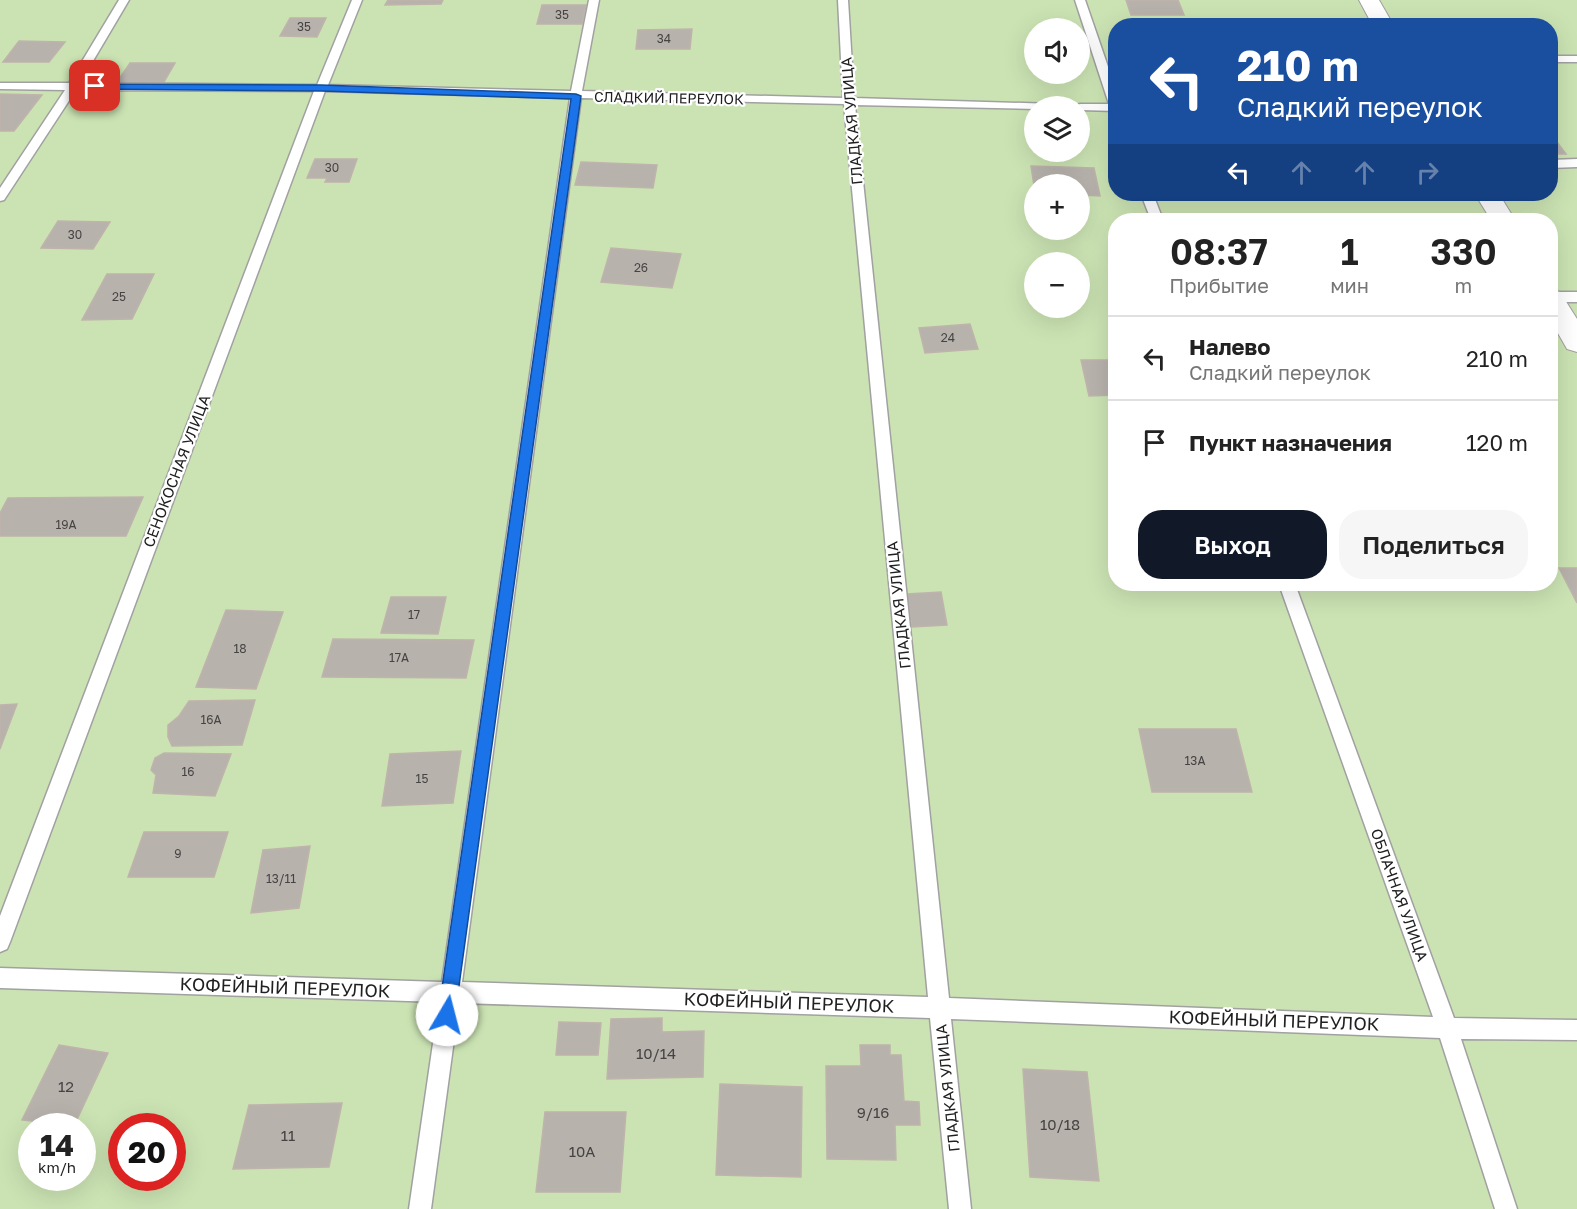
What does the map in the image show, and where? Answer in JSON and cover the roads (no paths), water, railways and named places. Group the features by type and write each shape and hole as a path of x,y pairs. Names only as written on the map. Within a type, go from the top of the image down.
{"street":[{"path":"1369,0 1379,18"},
{"path":"1558,310 1577,342"}],"lane":[{"path":"0,197 72,86 124,0"},
{"name":"СЕНОКОСНАЯ УЛИЦА","path":"0,942 321,88 357,0"},
{"path":"420,1209 576,96 594,0"},
{"name":"ГЛАДКАЯ УЛИЦА","path":"843,0 849,101 960,1209"},
{"path":"1080,0 1108,83"},
{"path":"1558,59 1577,59"},
{"name":"СЛАДКИЙ ПЕРЕУЛОК","path":"0,86 321,88 1024,105"},
{"path":"1090,107 1108,107"},
{"path":"1558,164 1577,164"},
{"path":"1558,298 1577,297"},
{"name":"ОБЛАЧНАЯ УЛИЦА","path":"1290,591 1447,1028 1506,1209"},
{"name":"КОФЕЙНЫЙ ПЕРЕУЛОК","path":"0,978 939,1008 1447,1028 1577,1030"}]}
